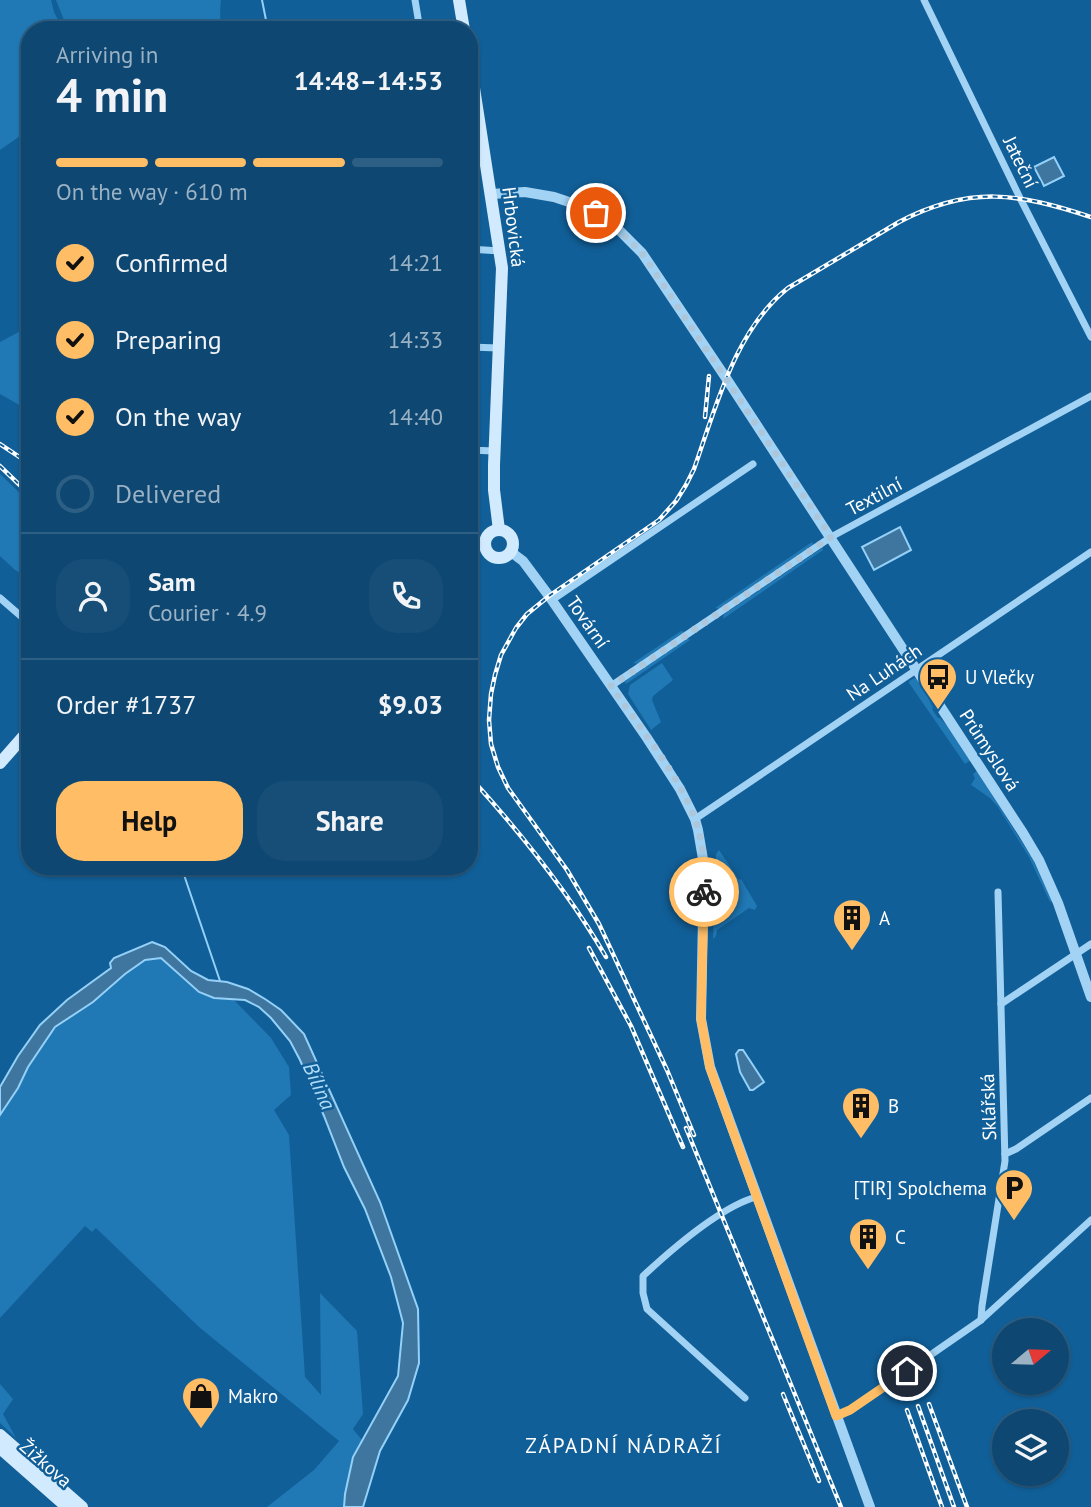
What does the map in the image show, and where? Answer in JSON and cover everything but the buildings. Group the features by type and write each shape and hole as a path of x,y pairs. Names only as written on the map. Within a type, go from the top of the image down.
{"main road":[{"path":"459,0 462,21"},
{"name":"Hrbovická","path":"478,112 500,251 502,287 494,451 494,491 499,530"},
{"path":"499,530 510,536 513,544 511,552 505,556 494,557 486,550 486,538 499,530"},
{"path":"478,544 485,544"},
{"path":"0,763 21,739"},
{"path":"0,1435 82,1507"},
{"name":"Žižkova","path":"0,1448 67,1507"}],"street":[{"path":"415,0 418,21"},
{"name":"Jateční","path":"924,0 1091,337"},
{"path":"491,194 525,192 575,204 614,225 642,253 831,537"},
{"path":"478,250 500,251"},
{"path":"478,347 499,348"},
{"name":"Textilní","path":"611,686 831,537 1091,396"},
{"path":"478,450 494,451"},
{"path":"552,600 753,464"},
{"name":"Průmyslová","path":"831,537 1034,851 1063,914 1091,997"},
{"name":"Tovární","path":"511,552 523,561 552,600 667,767 695,819 704,865 701,1019 710,1068 870,1507"},
{"name":"Na Luhách","path":"695,819 1091,552"},
{"path":"0,598 21,616"},
{"name":"Sklářská","path":"981,1320 1005,1154 998,892"},
{"path":"1001,1004 1091,944"},
{"path":"1005,1154 1091,1098"},
{"path":"745,1398 647,1309 643,1276 717,1217 745,1200 756,1197"},
{"path":"836,1416 850,1410 981,1320 1091,1220"}],"shaded area":[{"path":"0,0 51,0 58,21 21,21 21,135 0,150"},
{"path":"56,0 221,0 222,21 64,21"},
{"path":"21,331 21,406 0,394 0,342"},
{"path":"0,474 21,494 21,573 0,556"},
{"path":"812,542 814,545 719,609 715,608"},
{"path":"822,548 823,550 723,619 724,614"},
{"path":"681,631 685,632 638,664 633,663"},
{"path":"687,638 690,640 626,684 627,679"},
{"path":"662,663 673,680 653,696 652,700 661,722 651,730 628,694 630,685"},
{"path":"915,678 923,686 938,718 950,729 971,760 965,764 909,683"},
{"path":"977,771 1033,860 1052,901 1050,902 1029,857 998,807 971,785 975,778 973,774"},
{"path":"719,850 757,906 755,910 749,908 717,930 713,939 716,854"},
{"path":"161,958 201,992 210,996 232,998 271,1038 289,1067 291,1095 274,1110 289,1135 305,1377 321,1395 320,1293 357,1331 363,1414 353,1429 362,1440 349,1472 344,1507 267,1507 314,1470 339,1441 199,1327 96,1228 92,1232 85,1226 0,1318 0,1115 55,1027 93,1002 125,973 145,960"},
{"path":"0,1384 13,1399 3,1414 16,1438 0,1423"}],"water":[{"path":"1054,157 1064,176 1044,186 1034,167"},
{"path":"900,527 911,550 874,570 862,547"},
{"name":"Bílina","path":"152,942 165,947 191,971 208,980 227,982 248,989 265,999 281,1010 304,1034 380,1202 418,1309 419,1363 408,1400 380,1451 363,1507 344,1507 353,1457 398,1376 403,1323 391,1277 365,1209 344,1167 300,1060 290,1041 271,1018 259,1007 245,1000 214,998 199,992 161,958 145,960 93,1002 55,1027 0,1115 0,1087 40,1025 67,1000 111,968 110,963 114,958"},
{"path":"743,1050 764,1082 753,1090 750,1090 740,1072 736,1054"}],"waterway":[{"path":"262,0 266,21"},
{"path":"184,875 220,981"}],"railway":[{"path":"694,1135 599,924 567,870 508,788 498,767 491,744 489,720 491,694 501,655 527,614 659,520 676,501 694,469 719,396 741,347 754,325 788,288 899,222 949,202 972,198 1017,198 1091,217"},
{"path":"705,417 709,376"},
{"path":"0,444 21,458"},
{"path":"0,466 21,486"},
{"path":"478,786 542,863 576,909 606,957"},
{"path":"589,948 631,1026 683,1147"},
{"path":"686,1128 841,1507"},
{"path":"783,1394 819,1481"},
{"path":"929,1404 967,1507"},
{"path":"918,1406 954,1507"},
{"path":"907,1410 942,1507"}],"way so far":[{"path":"596,213 614,225 655,270 831,537 611,686 667,767 695,819 702,844 704,892"}],"place":[{"name":"U Vlečky","path":"938,711"},
{"name":"A","path":"852,952"},
{"name":"B","path":"861,1140"},
{"name":"[TIR] Spolchema","path":"1014,1222"},
{"name":"C","path":"868,1271"},
{"name":"Makro","path":"201,1430"}],"district":[{"name":"ZÁPADNÍ NÁDRAŽÍ","path":"624,1446"}],"route":[{"path":"704,892 701,1019 710,1068 836,1416 850,1410 907,1371"}]}
